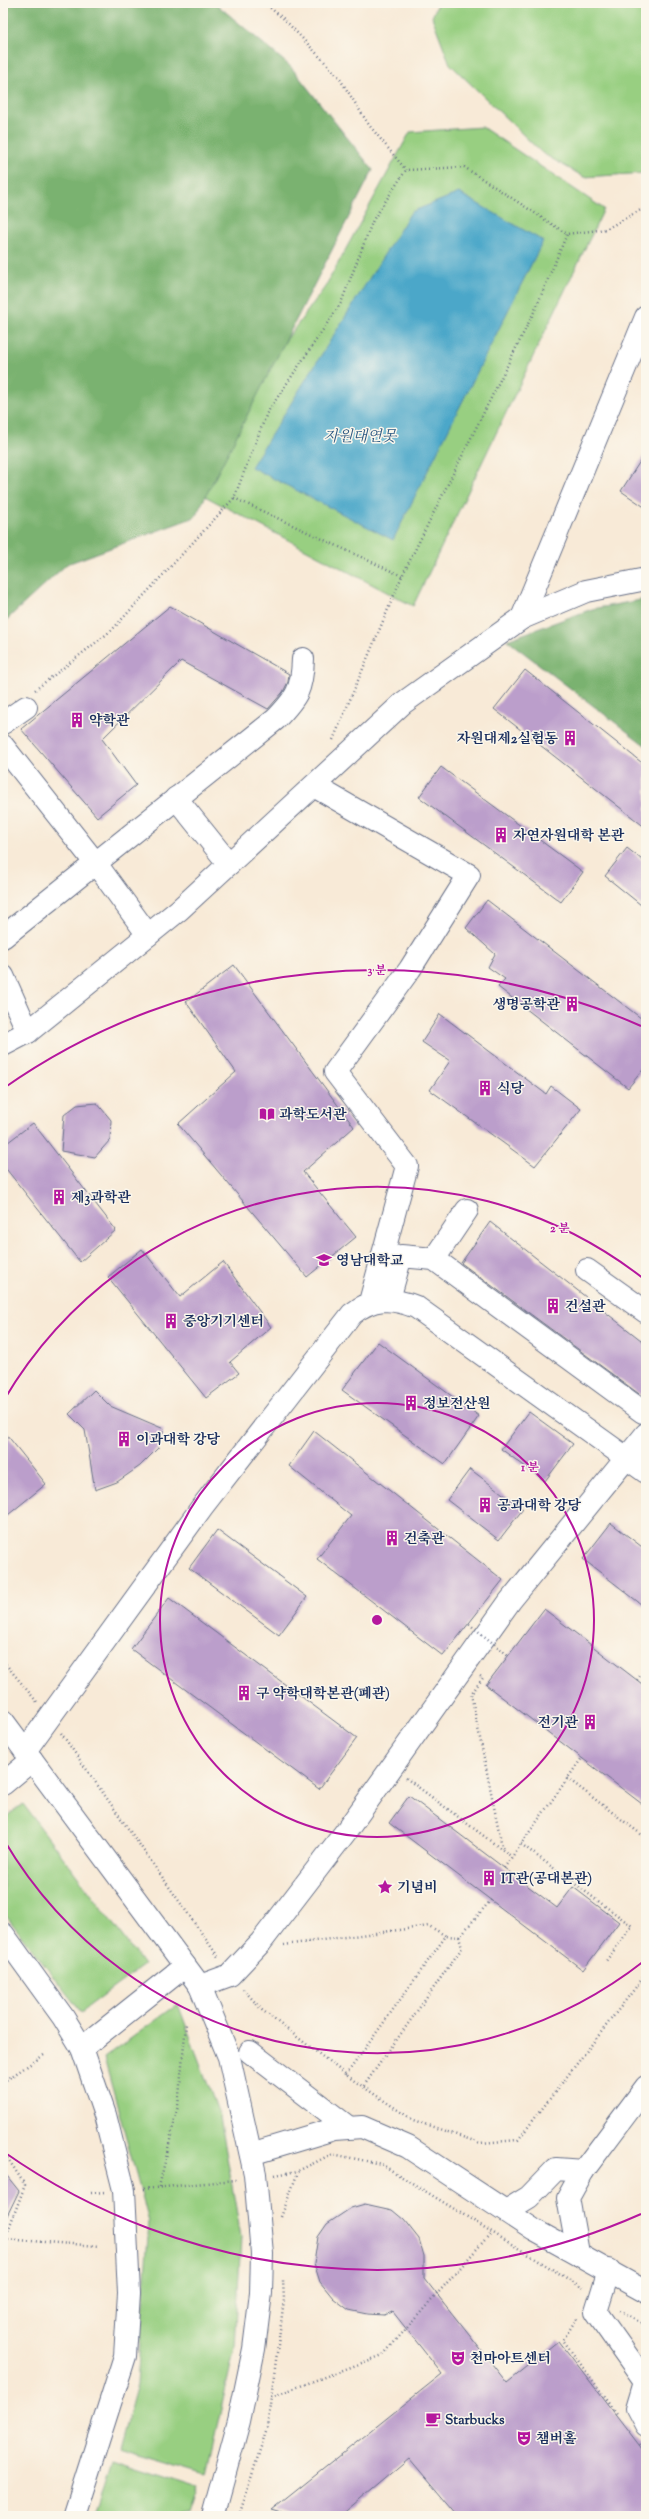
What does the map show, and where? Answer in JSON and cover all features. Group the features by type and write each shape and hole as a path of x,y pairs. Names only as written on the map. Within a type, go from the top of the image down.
{"street":[{"path":"522,618 646,316"},
{"path":"3,1045 28,1032 148,935 229,864 403,704 522,618 586,591 646,579"},
{"path":"3,937 97,865 176,798 276,719 293,701 302,682 303,659"},
{"path":"3,723 29,699"},
{"path":"3,746 97,865 148,935"},
{"path":"314,786 469,875 410,969 335,1072 408,1166 380,1301"},
{"path":"176,798 229,864"},
{"path":"3,976 28,1032"},
{"path":"434,1259 467,1210"},
{"path":"380,1301 401,1256 434,1259 642,1412"},
{"path":"587,1270 646,1312"},
{"path":"3,1784 29,1755 50,1717 212,1494 352,1314 380,1301 416,1307 646,1472"},
{"path":"200,1986 230,1975 265,1937 347,1830 510,1601 646,1434"},
{"path":"3,1721 200,1986 229,2057 251,2154 255,2179 262,2254 261,2293 254,2349 239,2421 213,2516"},
{"path":"3,1934 63,2017 82,2048 105,2115 124,2190 129,2293 125,2356 74,2516"},
{"path":"82,2048 185,1966"},
{"path":"250,2052 348,2126"},
{"path":"578,2253 568,2198 583,2171 646,2087"},
{"path":"251,2154 348,2126 362,2127 408,2147 534,2230 609,2270 646,2292"},
{"path":"506,2211 529,2197 556,2169 583,2171"},
{"path":"609,2270 596,2312 645,2381 637,2408 641,2432"}],"path":[{"path":"264,3 284,19 338,76 370,124 406,170"},
{"path":"406,170 464,167 567,234 606,229 646,207"},
{"path":"29,699 112,630 234,498 267,413 341,302 373,220 406,170"},
{"path":"332,742 402,576 536,310 567,234"},
{"path":"234,498 402,576"},
{"path":"469,1624 508,1655"},
{"path":"3,1661 50,1717 230,1975 262,2010 346,2075 413,2120 480,2143 518,2140 646,1974"},
{"path":"638,1680 646,1668"},
{"path":"477,1674 483,1678 471,1694 503,1851"},
{"path":"504,1868 582,1758"},
{"path":"400,1774 512,1857"},
{"path":"567,1778 646,1838"},
{"path":"520,1844 632,1926 606,1962"},
{"path":"459,1937 491,1900"},
{"path":"281,1946 429,1926 446,1936 459,1937"},
{"path":"346,2075 446,1936"},
{"path":"363,2087 462,1948 459,1937"},
{"path":"159,2187 178,2106 186,2024"},
{"path":"3,2082 44,2055"},
{"path":"3,2151 25,2186 3,2244"},
{"path":"91,2193 255,2179 298,2171 332,2154 381,2164 491,2233 646,2326"},
{"path":"271,2397 383,2355 491,2233"},
{"path":"4,2239 99,2246"},
{"path":"579,2314 563,2340 623,2421"},
{"path":"641,2432 646,2452"}],"green space":[{"path":"3,3 215,3 291,67 373,170 195,517 67,564 3,623"},
{"path":"438,3 646,3 646,173 584,177 542,153 450,64 432,17"},
{"path":"482,127 604,209 413,606 163,474 254,384 325,287 410,132"},
{"path":"646,599 646,746 507,640 592,609"},
{"path":"23,1804 144,1965 81,2012 3,1912 3,1819"},
{"path":"178,2004 220,2117 241,2237 235,2347 206,2476 119,2450 137,2384 149,2222 104,2058"},
{"path":"111,2461 198,2489 189,2516 94,2516"}],"water":[{"name":"자원대연못","path":"459,193 543,241 393,540 251,467 411,212"}],"building":[{"path":"646,452 646,508 621,491"},
{"name":"약학관","path":"170,606 289,674 288,682 283,692 268,709 181,661 102,739 136,785 97,817 21,729"},
{"name":"자원대제2실험동","path":"525,670 646,766 646,828 494,709"},
{"name":"자연자원대학 본관","path":"441,767 583,872 561,902 419,797"},
{"path":"627,848 646,863 646,909 605,876"},
{"name":"생명공학관","path":"487,900 646,1022 646,1066 628,1088 498,987 505,979 488,967 495,954 466,928"},
{"name":"과학도서관","path":"234,965 354,1127 303,1172 356,1237 307,1277 178,1124 236,1072 186,1002"},
{"name":"식당","path":"440,1014 546,1094 551,1086 581,1109 535,1166 430,1090 450,1061 422,1042"},
{"path":"97,1103 111,1120 110,1140 95,1157 61,1151 64,1115 77,1105"},
{"name":"제3과학관","path":"33,1123 116,1230 80,1262 3,1165 3,1146"},
{"name":"건설관","path":"490,1222 646,1344 646,1399 461,1263"},
{"name":"중앙기기센터","path":"142,1249 180,1297 223,1262 271,1327 230,1362 239,1373 206,1398 108,1277"},
{"name":"정보전산원","path":"378,1342 479,1416 445,1464 342,1390"},
{"name":"이과대학 강당","path":"94,1390 110,1406 164,1429 158,1448 140,1466 117,1482 95,1490 85,1430 69,1414"},
{"path":"529,1412 573,1444 545,1481 501,1449"},
{"path":"3,1430 46,1484 3,1519"},
{"name":"건축관","path":"314,1431 503,1580 443,1656 317,1559 351,1516 289,1466"},
{"name":"공과대학 강당","path":"470,1469 523,1509 499,1540 447,1500"},
{"path":"611,1523 646,1550 646,1608 583,1559"},
{"path":"217,1530 307,1597 279,1635 189,1568"},
{"name":"구 약학대학본관(폐관)","path":"169,1598 357,1738 319,1789 131,1649"},
{"name":"전기관","path":"544,1609 646,1687 646,1807 486,1685"},
{"name":"IT관(공대본관)","path":"409,1796 557,1908 573,1887 619,1922 583,1970 389,1823"},
{"path":"3,2171 19,2191 3,2224"},
{"name":"천마아트센터","path":"365,2204 392,2210 404,2220 419,2239 424,2256 424,2278 507,2383 559,2341 646,2454 646,2516 458,2516 409,2458 340,2516 292,2516 272,2510 442,2374 393,2312 384,2315 368,2314 349,2310 333,2298 320,2282 314,2263 318,2237 327,2224 351,2208"}],"place":[{"name":"약학관","path":"77,720"},
{"name":"자원대제2실험동","path":"570,738"},
{"name":"자연자원대학 본관","path":"501,835"},
{"name":"생명공학관","path":"572,1004"},
{"name":"식당","path":"485,1088"},
{"name":"과학도서관","path":"267,1114"},
{"name":"제3과학관","path":"59,1197"},
{"name":"영남대학교","path":"324,1260"},
{"name":"건설관","path":"553,1306"},
{"name":"중앙기기센터","path":"171,1321"},
{"name":"정보전산원","path":"411,1403"},
{"name":"이과대학 강당","path":"124,1439"},
{"name":"공과대학 강당","path":"485,1505"},
{"name":"건축관","path":"392,1538"},
{"name":"구 약학대학본관(폐관)","path":"244,1693"},
{"name":"전기관","path":"590,1722"},
{"name":"IT관(공대본관)","path":"489,1878"},
{"name":"기념비","path":"385,1887"},
{"name":"천마아트센터","path":"458,2358"},
{"name":"Starbucks","path":"433,2419"},
{"name":"챔버홀","path":"524,2438"}]}
